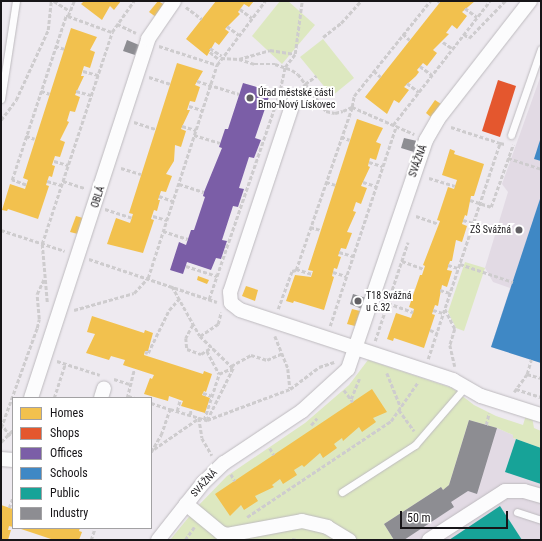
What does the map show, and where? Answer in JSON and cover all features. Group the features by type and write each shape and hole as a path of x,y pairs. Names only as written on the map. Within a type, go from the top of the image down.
{"street":[{"name":"SVÁŽNÁ","path":"349,540 327,527 302,521 227,535 221,533 186,504 221,466 317,399 348,369 357,348 426,140 438,119 530,1"},
{"name":"OBLÁ","path":"31,397 51,341 148,39 180,4"},
{"path":"293,103 230,292 230,303 240,310 453,380 481,396 541,415"},
{"path":"429,540 504,491 524,491 541,496"},
{"path":"158,540 186,504"}],"lane":[{"path":"1,99 16,1"},
{"path":"511,135 541,49"},
{"path":"342,492 415,444 465,387"},
{"path":"517,512 541,520"}],"path":[{"path":"1,120 16,100 48,30 51,1"},
{"path":"54,1 70,11"},
{"path":"26,185 12,180 55,46 66,16 68,16 74,1"},
{"path":"47,307 42,244 112,32 134,1"},
{"path":"72,310 134,293 148,278 217,65 265,1"},
{"path":"210,299 276,105 285,67 295,54 302,1"},
{"path":"323,37 341,23 361,1"},
{"path":"277,313 292,272 296,269 352,107 354,96 430,1"},
{"path":"329,330 376,186 394,125 490,1"},
{"path":"464,34 469,38 505,1"},
{"path":"180,4 202,19"},
{"path":"465,8 477,18"},
{"path":"240,9 252,18"},
{"path":"68,16 112,32"},
{"path":"227,26 239,35"},
{"path":"403,34 410,40"},
{"path":"153,42 217,65"},
{"path":"443,42 453,48"},
{"path":"55,46 65,49"},
{"path":"210,48 221,58"},
{"path":"239,59 270,50 295,54"},
{"path":"210,52 221,58 239,59 254,64 285,67 298,74 326,111 335,113 352,107 415,135"},
{"path":"420,66 432,75"},
{"path":"83,71 98,76"},
{"path":"374,71 381,77"},
{"path":"293,103 305,84 316,76"},
{"path":"148,77 170,84"},
{"path":"197,81 239,94"},
{"path":"407,83 419,92"},
{"path":"41,91 50,94"},
{"path":"76,91 91,95"},
{"path":"268,102 276,105"},
{"path":"188,106 202,110"},
{"path":"134,122 156,129"},
{"path":"447,133 454,123"},
{"path":"182,126 196,130"},
{"path":"421,360 427,364 501,143 451,127"},
{"path":"194,135 220,143"},
{"path":"26,136 36,139"},
{"path":"341,138 350,140"},
{"path":"470,200 491,207 512,147"},
{"path":"508,158 541,169"},
{"path":"54,161 68,165"},
{"path":"369,162 382,166"},
{"path":"119,167 141,174"},
{"path":"426,184 431,170"},
{"path":"429,178 455,186"},
{"path":"47,180 61,185"},
{"path":"63,181 99,192"},
{"path":"326,182 336,185"},
{"path":"363,182 376,186"},
{"path":"179,184 204,192"},
{"path":"159,196 174,201"},
{"path":"105,209 132,218"},
{"path":"414,224 418,210"},
{"path":"153,216 167,220"},
{"path":"416,216 439,224"},
{"path":"463,220 473,223"},
{"path":"310,226 321,230"},
{"path":"1,230 70,252"},
{"path":"163,231 188,239"},
{"path":"374,345 409,239"},
{"path":"339,252 353,256"},
{"path":"88,259 210,299 223,307 218,324 200,336"},
{"path":"402,261 424,269"},
{"path":"189,268 191,264"},
{"path":"460,264 513,282"},
{"path":"448,265 458,268"},
{"path":"186,266 217,276"},
{"path":"296,269 309,274"},
{"path":"333,272 346,276"},
{"path":"10,436 2,426 8,402 37,328 39,320 37,294 45,278"},
{"path":"172,286 200,336 232,367"},
{"path":"440,290 450,293"},
{"path":"145,352 148,353 169,310 179,299"},
{"path":"388,303 413,312"},
{"path":"445,309 455,329 450,345 456,370"},
{"path":"433,310 444,313"},
{"path":"194,324 186,338 186,349 201,354 212,347"},
{"path":"430,330 437,333"},
{"path":"275,334 283,354 290,389"},
{"path":"207,351 219,374"},
{"path":"206,420 219,374 251,355 267,360 283,354"},
{"path":"512,396 527,374 531,360"},
{"path":"152,403 206,420 290,389 319,367 337,361"},
{"path":"54,397 66,364 93,372"},
{"path":"206,420 232,367"},
{"path":"128,397 134,368"},
{"path":"386,370 400,408 411,426"},
{"path":"351,399 362,372"},
{"path":"527,374 541,378"},
{"path":"241,520 391,421 422,376"},
{"path":"516,389 541,397"},
{"path":"203,393 212,396"},
{"path":"346,393 353,402"},
{"path":"176,411 180,400"},
{"path":"152,449 161,435 170,409"},
{"path":"190,415 191,409"},
{"path":"199,418 202,438 221,466"},
{"path":"152,450 199,418"},
{"path":"310,423 314,428"},
{"path":"1,442 10,436 12,432"},
{"path":"9,508 12,500"},
{"path":"91,540 95,529"}],"shaded area":[{"name":"ZŠ Svážná","path":"541,75 541,363 491,347 510,288 493,282 485,268 508,192 502,184"},
{"path":"469,420 497,428 513,435 513,438 541,448 541,540 394,540 384,524 441,487 449,485"}],"green space":[{"path":"280,1 288,1 315,25 282,64 252,36"},
{"path":"323,39 354,78 332,96 300,57"},
{"path":"465,262 485,268 464,331 456,328 448,312"},
{"path":"368,360 452,388 474,405 496,416 523,425 526,415 532,417 534,428 541,431 541,448 513,438 513,435 497,428 469,420 449,485 443,490 441,487 384,524 394,540 170,540 197,507 227,476 305,423 349,385"}],"building: Homes":[{"path":"84,1 121,1 114,10 110,6 102,20 81,4"},
{"path":"158,1 165,5 156,17 149,12"},
{"path":"216,1 254,1 249,7 244,4 238,12 240,14 225,29 229,32 219,45 215,42 207,56 186,39"},
{"path":"441,1 475,1 462,12 467,16 457,29 452,25 446,33 449,34 433,50 437,53 427,66 423,63 417,70 419,72 416,76 404,87 409,90 399,103 394,100 387,114 365,97"},
{"path":"71,28 97,37 90,50 95,52 90,68 84,66 81,76 84,76 75,95 80,97 75,112 70,111 67,121 69,122 60,140 65,142 60,157 55,156 52,165 55,166 52,177 49,176 46,185 49,186 38,219 8,209 7,211 2,210 10,184 25,189 28,180 23,178"},
{"path":"177,63 203,71 195,85 200,87 195,102 190,101 187,110 190,110 181,129 186,131 181,147 175,145 174,161 166,174 172,176 166,192 161,191 157,211 154,210 151,219 154,220 143,253 107,244 116,218 130,223 133,214 129,213"},
{"path":"435,100 441,104 432,118 426,113"},
{"path":"357,119 383,128 376,142 381,144 376,160 370,158 368,166 370,167 361,186 367,188 361,204 356,202 353,211 356,212 347,232 352,233 346,249 341,248 338,256 341,257 337,269 334,268 332,276 334,277 324,310 294,301 293,303 286,301 295,275 311,277 313,271 308,270"},
{"path":"450,149 455,151 454,154 484,164 474,196 471,196 467,216 465,215 462,224 467,226 462,242 456,240 452,261 450,261 447,270 452,271 447,287 442,285 438,306 435,305 432,314 435,315 424,348 394,338 393,341 387,339 396,313 411,318 414,309 409,307 420,275 422,275 425,266 423,265 440,221 437,220 448,187 454,189 457,180 442,175"},
{"path":"76,216 83,218 78,234 70,232"},
{"path":"198,276 209,280 207,284 197,280"},
{"path":"246,286 258,290 255,301 242,296"},
{"path":"352,309 360,311 355,326 347,324"},
{"path":"92,316 144,333 145,330 153,333 148,351 145,351 144,355 203,374 204,371 212,374 206,392 204,391 202,395 210,398 205,413 181,406 183,401 169,396 168,401 144,394 150,378 152,379 154,375 123,365 125,360 111,356 109,360 86,353 95,334 87,332"},
{"path":"372,389 387,412 373,418 376,422 362,432 359,427 343,441 342,438 334,444 337,448 323,458 320,453 304,467 302,465 294,470 297,475 283,484 280,479 272,485 274,487 255,496 258,501 244,510 241,505 230,516 215,494"},
{"path":"1,505 12,509 12,527 9,526 8,530 11,530 8,540 1,540"},
{"path":"21,529 80,529 79,531 82,532 79,540 54,540"}],"building: Shops":[{"path":"498,80 516,86 500,137 482,131"}],"building: Offices":[{"path":"243,83 271,91 255,138 261,140 254,158 249,157 239,188 244,189 238,207 233,206 222,240 227,241 221,259 216,258 211,270 187,262 183,274 170,270 179,242 186,245 191,230 194,230 205,197 203,196 204,192 222,148 219,147 225,129 228,129"}],"building: Schools":[{"path":"541,137 541,161 534,159"},
{"path":"541,196 541,363 491,347"}],"building: Public":[{"path":"516,439 541,448 541,484 505,472"},
{"path":"500,506 522,540 449,540"}],"building: Industry":[{"path":"127,40 139,45 135,55 123,51"},
{"path":"404,138 417,141 414,152 401,148"},
{"name":"T18 Svážná u č.32","path":"353,294 366,298 362,309 350,304"},
{"path":"469,420 497,428 477,494 468,491 451,502 454,507 404,540 394,540 384,524 441,487 443,490 449,485"}],"place":[{"name":"Úřad městské části Brno-Nový Lískovec","path":"250,98"},
{"name":"ZŠ Svážná","path":"519,230"},
{"name":"T18 Svážná u č.32","path":"358,301"}]}
